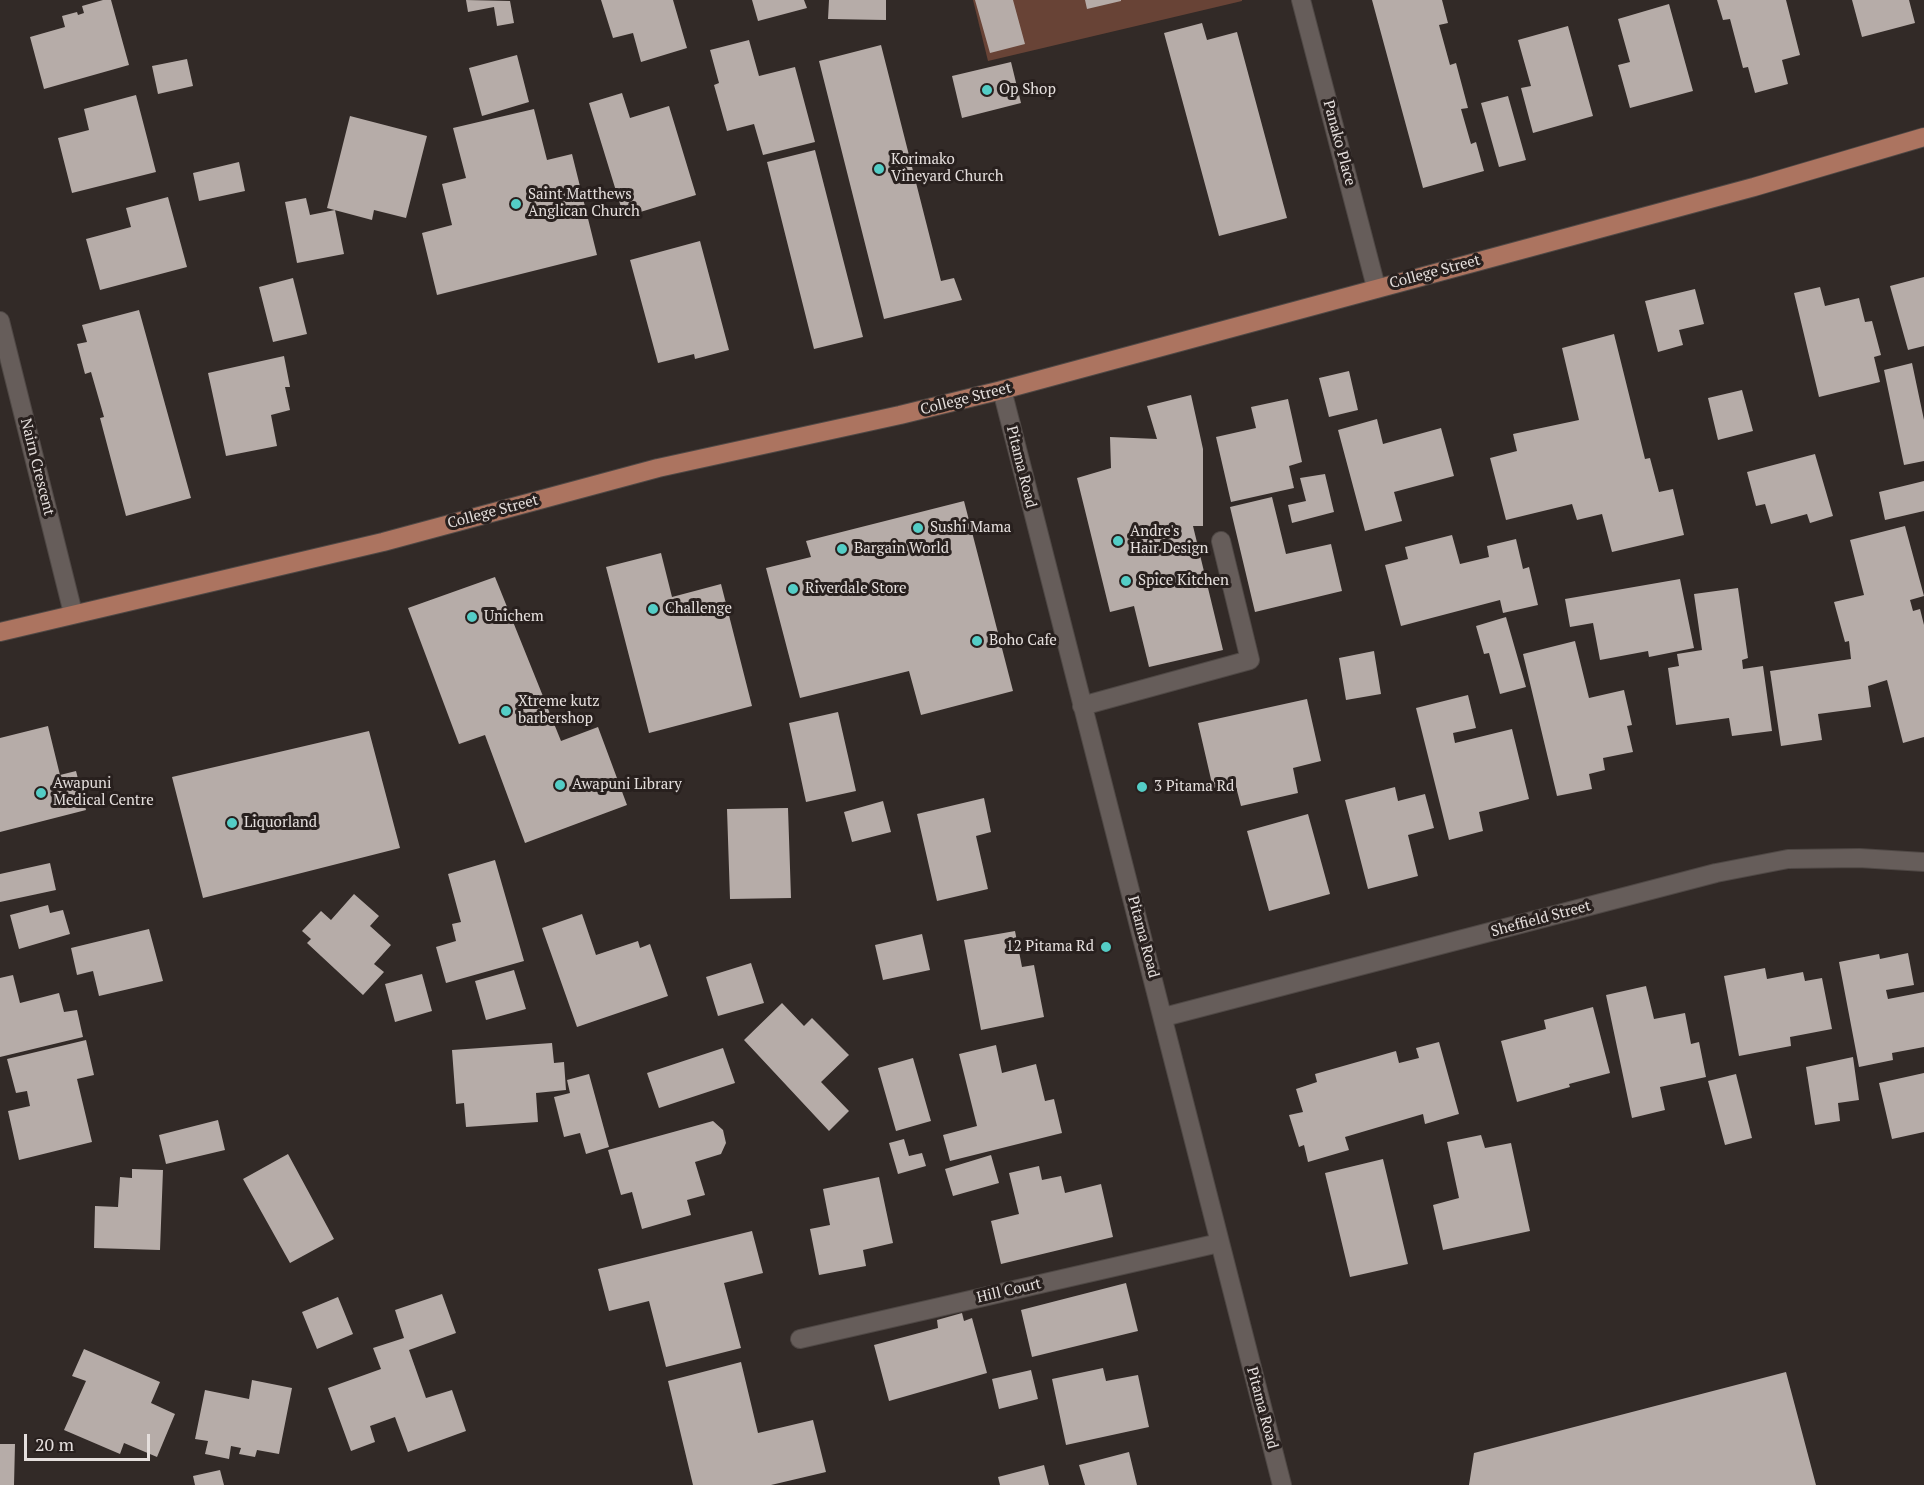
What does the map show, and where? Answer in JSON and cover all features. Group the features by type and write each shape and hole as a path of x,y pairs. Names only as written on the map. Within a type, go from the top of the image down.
{"main road":[{"name":"College Street","path":"0,632 73,612 383,542 658,468 900,415 1002,390 1376,287 1754,187 1924,137"}],"street":[{"name":"Panako Place","path":"1301,0 1376,287"},
{"name":"Nairn Crescent","path":"0,321 73,612"},
{"name":"Pitama Road","path":"1002,390 1164,1017 1218,1243 1282,1485"},
{"path":"1082,706 1250,660 1221,541"},
{"name":"Sheffield Street","path":"1164,1017 1726,871 1788,859 1859,858 1924,862"},
{"name":"Hill Court","path":"800,1339 1218,1243"}],"shaded area":[{"path":"973,0 1242,0 1242,1 988,61"}],"building":[{"path":"111,0 129,65 44,89 30,37 65,27 62,16 77,12 78,15 84,13 82,6"},
{"path":"466,0 510,1 514,23 497,26 494,7 468,12"},
{"path":"601,0 673,0 687,48 641,62 633,33 613,38"},
{"path":"752,0 804,0 807,8 758,21"},
{"path":"829,0 886,0 886,20 828,19"},
{"path":"975,0 1013,0 1025,44 990,53"},
{"path":"1085,0 1121,0 1121,1 1087,9"},
{"path":"1372,0 1442,0 1448,23 1439,25 1450,65 1456,63 1468,108 1461,109 1471,144 1476,142 1484,171 1423,188"},
{"path":"1717,0 1786,0 1800,55 1782,60 1788,84 1755,93 1748,67 1743,68 1730,19 1723,20"},
{"path":"1852,0 1909,0 1915,23 1862,37"},
{"path":"1669,4 1693,91 1630,108 1618,65 1630,62 1618,19"},
{"path":"1202,23 1207,40 1237,32 1287,218 1219,236 1164,33"},
{"path":"1568,26 1593,116 1533,133 1521,88 1531,86 1518,40"},
{"path":"749,40 759,76 795,67 815,142 763,155 754,124 727,131 714,85 719,83 710,50"},
{"name":"Korimako Vineyard Church","path":"881,45 941,281 954,278 962,300 884,319 819,61"},
{"path":"517,55 529,102 482,116 469,68"},
{"path":"187,59 193,86 158,94 152,66"},
{"name":"Op Shop","path":"1011,62 1021,103 962,118 952,76"},
{"path":"622,93 630,118 669,106 696,195 624,217 589,103"},
{"path":"136,95 156,172 72,193 58,138 89,130 84,109"},
{"path":"1508,96 1526,160 1499,167 1481,103"},
{"name":"Saint Matthews Anglican Church","path":"534,109 547,160 572,154 597,255 437,295 422,233 452,225 442,184 466,178 453,128"},
{"path":"350,116 427,136 406,218 374,210 372,220 327,208"},
{"path":"815,150 863,337 814,349 767,162"},
{"path":"239,162 245,191 199,201 193,173"},
{"path":"168,197 187,267 100,290 86,239 131,227 126,208"},
{"path":"306,198 310,215 335,210 344,254 297,263 285,202"},
{"path":"700,241 729,350 695,359 694,354 658,363 630,260"},
{"path":"1924,277 1924,346 1908,350 1890,286"},
{"path":"293,278 307,334 273,342 259,287"},
{"path":"1820,287 1825,306 1859,298 1865,322 1872,321 1881,355 1874,357 1880,382 1819,397 1794,293"},
{"path":"1695,289 1704,324 1679,330 1683,345 1658,352 1645,301"},
{"path":"139,310 191,498 126,516 100,418 104,417 91,372 85,374 77,344 87,342 82,325"},
{"path":"1614,334 1645,459 1650,458 1659,492 1673,489 1684,535 1612,552 1602,514 1577,520 1572,504 1506,520 1490,458 1517,451 1513,434 1579,420 1562,348"},
{"path":"284,356 290,387 285,387 290,410 271,415 277,446 226,456 208,373"},
{"path":"1912,363 1924,420 1924,461 1904,465 1884,370"},
{"path":"1349,371 1358,410 1329,417 1319,378"},
{"path":"1742,390 1753,431 1718,440 1708,398"},
{"path":"1191,395 1203,449 1203,526 1193,526 1223,650 1149,667 1134,606 1110,612 1077,478 1111,468 1110,437 1157,439 1147,406"},
{"path":"1288,399 1302,462 1289,466 1294,488 1231,502 1216,437 1256,428 1251,407"},
{"path":"1377,419 1383,444 1441,428 1454,476 1394,492 1402,521 1365,531 1338,430"},
{"path":"1815,454 1833,516 1810,523 1807,514 1771,524 1765,504 1756,506 1747,472"},
{"path":"1325,474 1334,512 1292,523 1288,505 1306,501 1300,478"},
{"path":"1924,481 1924,511 1885,520 1879,492"},
{"path":"1272,497 1286,554 1331,544 1342,591 1255,612 1230,507"},
{"path":"964,501 1013,691 921,715 909,671 800,698 766,568 811,557 806,541"},
{"path":"1905,526 1924,596 1910,600 1913,611 1920,609 1924,625 1924,737 1903,743 1887,680 1868,686 1871,707 1818,714 1822,740 1781,746 1770,671 1851,659 1849,641 1845,642 1834,602 1864,595 1850,540"},
{"path":"1452,535 1460,564 1489,557 1487,546 1516,539 1523,569 1529,567 1538,605 1503,613 1500,600 1401,626 1385,565 1408,559 1405,547"},
{"path":"661,553 672,597 721,584 752,706 649,733 606,567"},
{"path":"495,577 561,741 598,727 627,805 525,843 485,735 459,744 408,608"},
{"path":"1680,579 1694,648 1649,657 1648,651 1600,660 1593,623 1570,627 1565,599"},
{"path":"1738,588 1748,658 1742,660 1743,669 1763,666 1772,731 1732,736 1729,718 1676,725 1668,668 1679,666 1677,654 1702,650 1694,594"},
{"path":"1506,617 1526,687 1500,694 1489,653 1484,654 1476,626"},
{"path":"1575,641 1589,698 1624,690 1632,725 1627,726 1633,752 1603,758 1605,770 1589,774 1592,789 1557,796 1523,654"},
{"path":"1374,651 1381,694 1346,700 1339,658"},
{"path":"1468,695 1476,728 1453,733 1455,743 1512,729 1529,799 1479,812 1483,831 1449,840 1416,708"},
{"path":"1307,699 1321,761 1293,768 1298,793 1241,806 1235,783 1213,788 1198,723"},
{"path":"838,712 856,791 806,802 789,723"},
{"name":"Awapuni Medical Centre","path":"48,726 60,775 76,771 86,810 0,832 0,738"},
{"path":"369,731 400,848 203,898 172,777"},
{"path":"1395,787 1398,801 1425,794 1434,828 1408,835 1418,876 1368,889 1345,800"},
{"path":"984,798 991,832 976,836 988,889 937,901 917,814"},
{"path":"883,801 891,832 852,842 844,812"},
{"path":"788,808 791,898 730,899 727,809"},
{"path":"1308,814 1330,894 1269,911 1247,831"},
{"path":"495,860 524,961 446,983 436,947 456,941 452,924 461,922 448,874"},
{"path":"50,863 56,890 0,902 0,874"},
{"path":"354,894 379,916 370,926 391,945 374,964 384,972 363,995 307,943 311,939 302,931 321,911 331,920"},
{"path":"48,905 50,913 63,910 70,934 19,949 10,915"},
{"path":"582,914 596,955 638,941 640,948 650,944 668,996 577,1027 542,928"},
{"path":"149,929 163,981 99,996 93,971 77,975 71,948"},
{"path":"1015,931 1022,967 1034,965 1044,1017 981,1030 964,940"},
{"path":"922,934 930,970 883,980 875,945"},
{"path":"1908,953 1914,985 1886,990 1888,999 1924,992 1924,1047 1892,1053 1893,1060 1859,1067 1839,962 1879,954 1880,959"},
{"path":"751,963 764,1003 718,1016 706,977"},
{"path":"1765,968 1767,979 1803,972 1805,981 1822,978 1832,1029 1790,1037 1791,1046 1739,1056 1724,976"},
{"path":"514,970 526,1009 486,1020 475,981"},
{"path":"422,974 432,1011 395,1022 385,984"},
{"path":"13,975 20,1003 59,993 64,1012 77,1010 83,1037 0,1057 0,978"},
{"path":"1646,986 1654,1019 1685,1013 1691,1044 1699,1042 1706,1077 1660,1087 1665,1110 1632,1118 1606,995"},
{"path":"782,1003 804,1026 812,1018 849,1055 821,1082 849,1111 829,1131 744,1040"},
{"path":"1593,1007 1610,1073 1517,1102 1501,1041 1546,1029 1544,1020"},
{"path":"86,1040 94,1075 77,1079 92,1142 19,1160 8,1111 30,1106 27,1091 16,1093 7,1059"},
{"path":"1439,1042 1459,1114 1425,1124 1423,1114 1345,1137 1349,1150 1308,1162 1304,1145 1299,1147 1289,1115 1303,1112 1296,1089 1317,1082 1315,1074 1396,1051 1399,1063 1419,1058 1416,1048"},
{"path":"552,1043 554,1063 564,1062 566,1090 536,1093 538,1122 466,1127 464,1103 456,1104 452,1050"},
{"path":"996,1045 1002,1073 1036,1064 1045,1101 1054,1099 1062,1133 950,1161 943,1135 977,1126 959,1054"},
{"path":"723,1048 735,1083 659,1108 647,1073"},
{"path":"1853,1057 1859,1100 1838,1103 1840,1121 1815,1125 1806,1067"},
{"path":"913,1058 931,1121 896,1131 878,1068"},
{"path":"1924,1073 1924,1132 1892,1139 1879,1083"},
{"path":"589,1074 609,1147 586,1154 580,1133 564,1137 554,1097 570,1093 567,1080"},
{"path":"1736,1074 1752,1138 1725,1145 1708,1081"},
{"path":"218,1120 225,1150 166,1164 159,1135"},
{"path":"713,1121 723,1130 726,1143 721,1154 695,1162 705,1195 687,1200 691,1215 642,1229 632,1192 621,1195 608,1150"},
{"path":"1481,1135 1485,1148 1511,1143 1530,1231 1443,1250 1433,1205 1459,1198 1447,1142"},
{"path":"904,1139 909,1156 922,1153 926,1166 898,1174 889,1143"},
{"path":"288,1154 334,1239 290,1263 243,1179"},
{"path":"991,1155 999,1183 953,1196 945,1169"},
{"path":"1383,1159 1408,1264 1350,1277 1325,1173"},
{"path":"1039,1166 1042,1180 1061,1176 1065,1193 1101,1184 1113,1237 1001,1264 991,1221 1019,1214 1009,1173"},
{"path":"132,1169 163,1170 160,1250 94,1248 95,1206 118,1207 120,1177 132,1178"},
{"path":"879,1177 893,1243 863,1250 866,1266 819,1275 810,1229 830,1225 823,1189"},
{"path":"752,1231 763,1273 724,1283 741,1348 666,1367 649,1301 609,1311 598,1269"},
{"path":"1126,1283 1138,1331 1032,1357 1021,1310"},
{"path":"442,1294 456,1333 409,1350 426,1398 452,1390 466,1431 408,1452 395,1417 370,1426 375,1442 351,1451 328,1388 381,1369 373,1348 404,1338 395,1310"},
{"path":"338,1297 353,1334 317,1349 302,1312"},
{"path":"962,1313 964,1321 972,1318 987,1373 889,1401 874,1345 938,1328 937,1320"},
{"path":"84,1349 160,1382 151,1403 175,1414 157,1457 124,1443 120,1454 64,1430 86,1381 72,1376"},
{"path":"741,1362 758,1433 813,1420 826,1472 771,1485 693,1485 668,1381"},
{"path":"1103,1368 1106,1381 1138,1375 1149,1427 1066,1445 1052,1379"},
{"path":"1031,1370 1038,1399 999,1409 992,1379"},
{"path":"1786,1372 1816,1485 1469,1485 1474,1453"},
{"path":"252,1380 292,1388 279,1454 257,1450 255,1457 239,1454 241,1448 231,1446 229,1459 205,1454 208,1441 195,1439 205,1390 249,1399"},
{"path":"0,1444 15,1444 14,1485 0,1485"},
{"path":"1129,1452 1137,1485 1085,1485 1079,1465"},
{"path":"1044,1465 1049,1485 1000,1485 998,1477"},
{"path":"220,1470 224,1485 195,1485 193,1476"}],"place":[{"name":"Op Shop","path":"987,90"},
{"name":"Korimako Vineyard Church","path":"879,169"},
{"name":"Saint Matthews Anglican Church","path":"516,204"},
{"name":"Sushi Mama","path":"918,528"},
{"name":"Andre's Hair Design","path":"1118,541"},
{"name":"Bargain World","path":"842,549"},
{"name":"Spice Kitchen","path":"1126,581"},
{"name":"Riverdale Store","path":"793,589"},
{"name":"Challenge","path":"653,609"},
{"name":"Unichem","path":"472,617"},
{"name":"Boho Cafe","path":"977,641"},
{"name":"Xtreme kutz barbershop","path":"506,711"},
{"name":"Awapuni Library","path":"560,785"},
{"name":"3 Pitama Rd","path":"1142,787"},
{"name":"Awapuni Medical Centre","path":"41,793"},
{"name":"Liquorland","path":"232,823"},
{"name":"12 Pitama Rd","path":"1106,947"}]}
